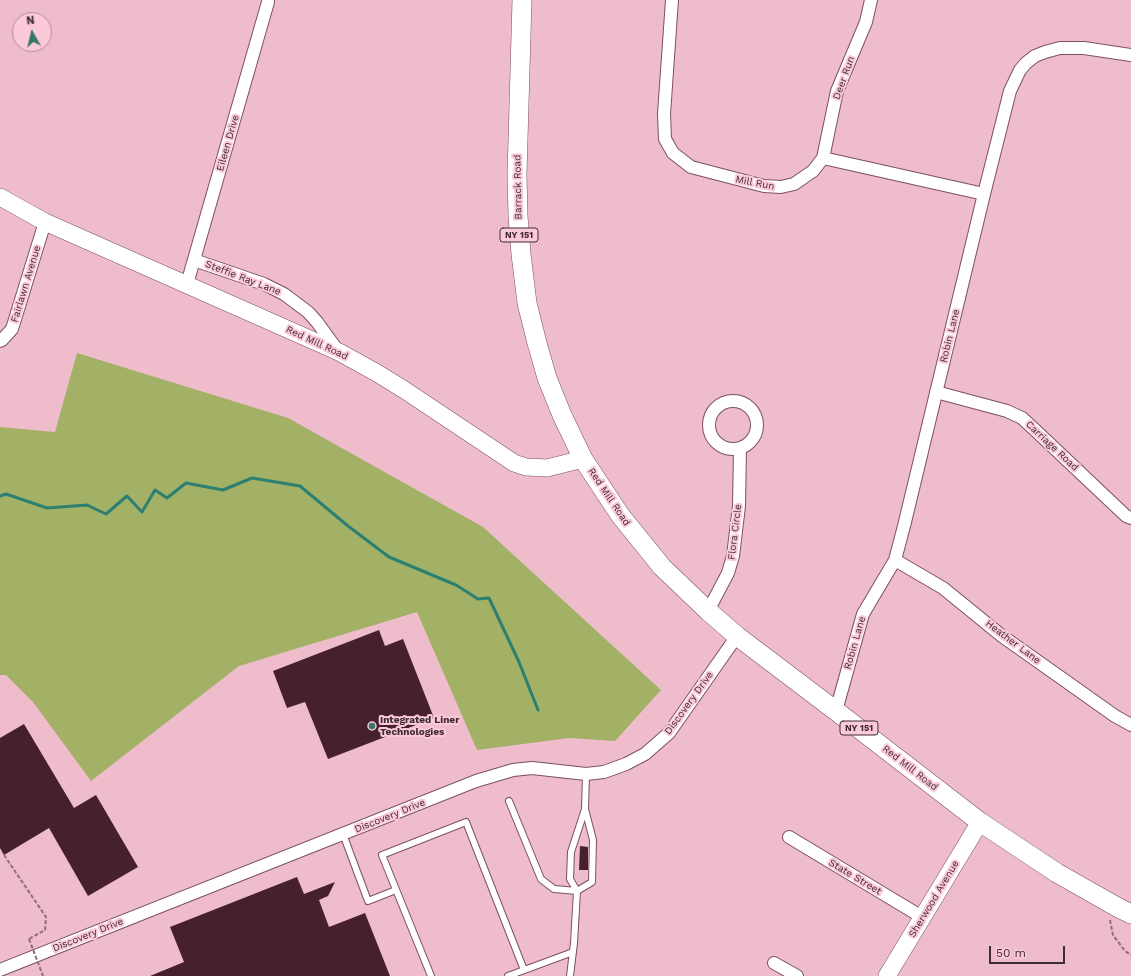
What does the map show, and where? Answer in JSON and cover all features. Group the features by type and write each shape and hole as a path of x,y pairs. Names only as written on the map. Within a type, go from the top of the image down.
{"main road":[{"name":"Barrack Road","path":"522,0 517,182 521,254 527,303 547,378 562,416 583,459"},
{"name":"Red Mill Road","path":"583,459 620,515 662,567 708,611 737,636 980,822 1057,873 1131,914"}],"street":[{"name":"Mill Run","path":"672,0 664,114 665,139 672,153 691,167 764,186 781,187 794,184 813,171 824,158"},
{"name":"Deer Run","path":"824,158 837,91 866,22 871,0"},
{"name":"Eileen Drive","path":"187,284 268,2"},
{"name":"Robin Lane","path":"836,711 863,614 895,560 1010,92 1020,70 1026,63 1035,56 1045,52 1060,48 1084,48 1131,55"},
{"path":"824,158 984,194"},
{"name":"Red Mill Road","path":"0,197 45,222 338,352 404,389 514,463 526,467 547,468 583,459"},
{"name":"Fairlawn Avenue","path":"0,341 12,329 45,222"},
{"name":"Steffie Ray Lane","path":"194,260 264,284 284,294 308,312 338,352"},
{"name":"Carriage Road","path":"936,392 1007,411 1022,418 1126,516 1131,518"},
{"path":"728,401 736,401 744,404 755,415 757,423 753,439 740,448 724,448 717,444 709,431 708,423 710,415 721,404 728,401"},
{"name":"Flora Circle","path":"708,611 728,573 733,556 739,506 740,448"},
{"name":"Heather Lane","path":"895,560 943,588 1002,636 1115,716 1131,725"},
{"name":"Discovery Drive","path":"0,970 476,781 513,770 532,768 586,774 604,772 626,764 645,754 669,732 737,636"},
{"name":"Sherwood Avenue","path":"887,976 980,822"},
{"name":"State Street","path":"789,837 922,918"},
{"path":"774,963 796,976"}],"lane":[{"path":"509,801 541,878 554,889 577,891 592,882 593,840 585,809 586,774"},
{"path":"570,976 577,891 570,880 571,852 585,809"},
{"path":"431,976 382,855 466,822 524,970"},
{"path":"343,834 368,901 396,890"},
{"path":"508,976 573,952"}],"path":[{"path":"4,855 46,918 45,930 29,939 43,976"},
{"path":"1107,902 1113,935 1125,951 1131,955"}],"green space":[{"path":"77,353 288,418 483,527 661,690 615,741 569,738 477,750 417,612 239,666 91,781 33,702 6,675 0,675 0,427 55,432"}],"building":[{"path":"379,630 385,646 403,639 434,718 328,759 305,702 287,708 273,671"},
{"path":"24,724 74,808 96,795 138,867 88,896 49,828 4,855 0,848 0,738"},
{"path":"580,846 588,847 588,870 579,870"},
{"path":"297,877 304,894 335,882 328,896 319,900 329,927 365,913 390,976 150,976 184,962 170,927"}],"waterway":[{"path":"0,496 6,494 47,508 87,505 106,514 127,496 142,512 155,490 167,498 186,483 223,490 252,478 300,486 348,526 389,557 456,585 478,599 489,598 519,662 538,710"}],"place":[{"name":"Integrated Liner Technologies","path":"372,726"}]}
